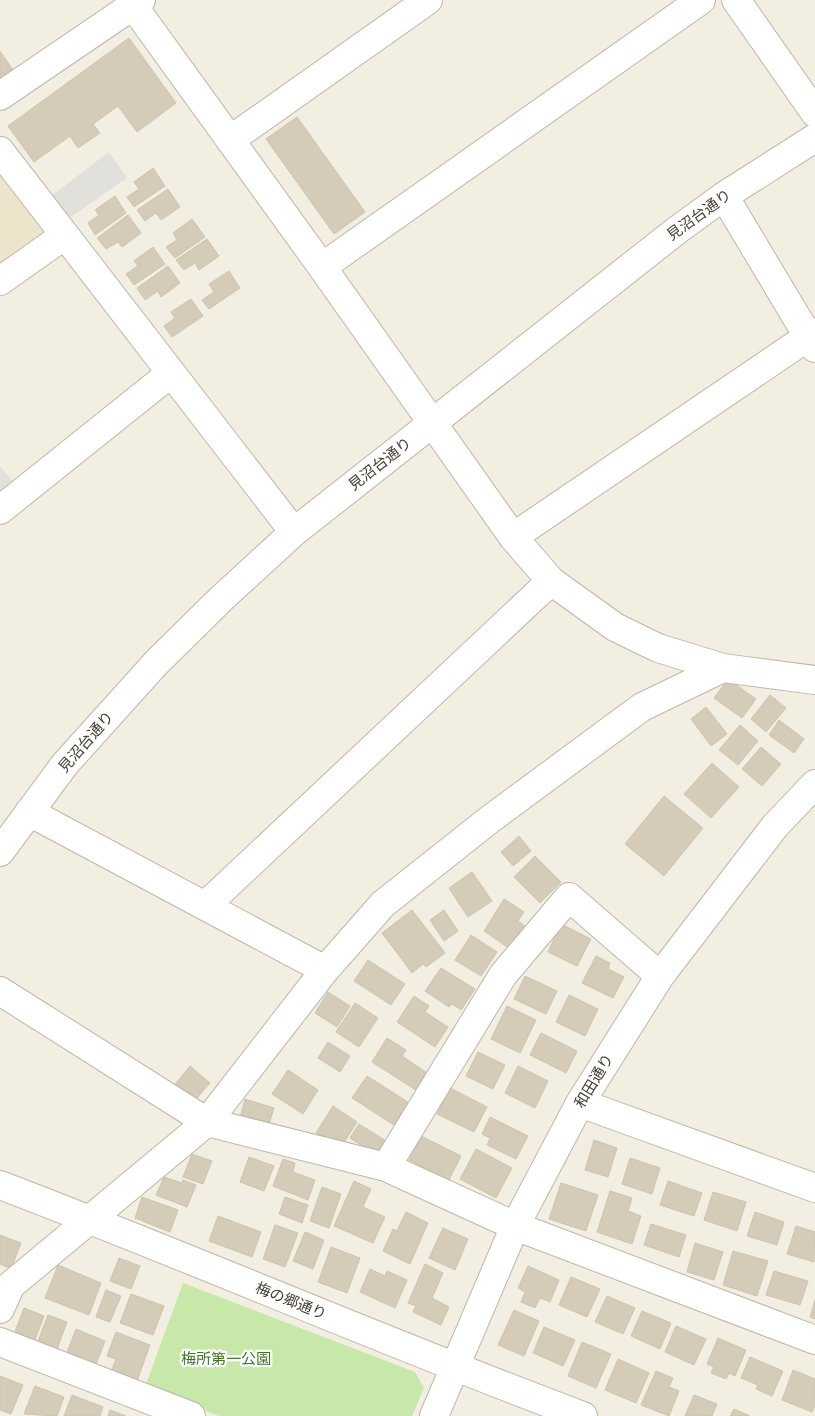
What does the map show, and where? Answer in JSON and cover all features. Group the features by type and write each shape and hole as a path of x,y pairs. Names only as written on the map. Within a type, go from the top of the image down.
{"street":[{"path":"230,140 428,0"},
{"path":"322,267 701,0"},
{"path":"736,0 815,113"},
{"path":"0,96 134,2 230,140 514,537 551,581 615,627 658,648 723,668 815,680"},
{"name":"見沼台通り","path":"0,852 65,764 156,663 222,598 294,532 432,422 724,196 815,138"},
{"path":"0,151 294,532"},
{"path":"514,537 813,339 724,196"},
{"path":"0,281 65,235"},
{"path":"0,510 172,373"},
{"path":"206,905 551,581"},
{"path":"0,1309 11,1285 89,1218 207,1122 325,970 383,904 489,820 642,707 723,668"},
{"name":"和田通り","path":"434,1416 515,1226 580,1103 660,976 775,826 815,784"},
{"path":"29,812 325,970"},
{"path":"386,1167 503,975 569,898 660,976"},
{"path":"0,991 207,1122 386,1167 515,1226 815,1340"},
{"path":"580,1103 814,1186"},
{"name":"梅の郷通り","path":"0,1185 89,1218 454,1368 582,1416"},
{"path":"0,1342 191,1416"}],"shaded area":[{"path":"109,152 127,178 68,219 51,196"},
{"path":"0,171 47,230 44,240 0,271"},
{"path":"0,466 14,483 0,495"}],"green space":[{"name":"梅所第一公園","path":"183,1283 415,1372 424,1388 412,1416 219,1416 145,1387"}],"building":[{"path":"129,38 176,103 137,132 118,106 93,124 100,133 78,148 70,136 34,162 8,126"},
{"path":"0,51 13,70 0,79"},
{"path":"297,117 365,212 334,234 266,139"},
{"path":"153,168 165,186 134,207 127,197 139,189 134,182"},
{"path":"168,189 180,207 161,220 156,213 145,221 137,210"},
{"path":"115,196 126,213 95,235 88,223 99,215 95,210"},
{"path":"128,215 141,233 122,247 118,242 106,249 97,238"},
{"path":"192,219 205,237 175,258 166,247 177,240 173,233"},
{"path":"207,239 219,256 199,270 195,263 184,270 176,260"},
{"path":"153,247 165,264 134,285 126,274 138,266 134,261"},
{"path":"168,266 180,283 161,297 158,291 145,300 137,288"},
{"path":"229,271 240,288 209,309 202,300 214,292 209,284"},
{"path":"191,299 203,316 172,337 164,326 175,318 171,312"},
{"path":"728,679 756,699 742,718 714,698"},
{"path":"770,695 786,708 766,732 751,719"},
{"path":"706,707 727,734 711,746 691,719"},
{"path":"779,720 804,739 794,753 769,735"},
{"path":"740,725 758,741 738,765 719,750"},
{"path":"761,747 781,764 762,786 742,769"},
{"path":"712,763 739,787 711,818 684,794"},
{"path":"664,796 703,828 664,876 625,844"},
{"path":"519,836 531,851 513,866 501,852"},
{"path":"535,856 561,882 540,903 514,877"},
{"path":"472,872 492,901 468,917 449,888"},
{"path":"504,899 524,912 518,921 525,926 510,949 484,931"},
{"path":"412,910 445,953 426,967 423,964 412,973 382,933"},
{"path":"444,910 458,931 444,941 430,920"},
{"path":"561,924 591,939 577,966 548,952"},
{"path":"471,935 497,952 481,976 455,960"},
{"path":"596,956 610,963 608,969 624,977 613,998 582,983"},
{"path":"368,960 405,984 391,1005 354,981"},
{"path":"441,968 475,989 461,1010 452,1004 449,1007 425,991"},
{"path":"525,976 557,991 546,1014 514,999"},
{"path":"328,992 350,1006 337,1027 315,1013"},
{"path":"569,995 598,1009 585,1036 556,1022"},
{"path":"414,996 429,1006 425,1012 448,1027 435,1047 397,1022"},
{"path":"355,1003 378,1018 359,1047 336,1032"},
{"path":"507,1006 536,1020 520,1053 491,1039"},
{"path":"541,1033 577,1051 566,1073 530,1055"},
{"path":"387,1038 406,1050 402,1056 430,1075 419,1092 372,1062"},
{"path":"328,1042 350,1056 340,1072 318,1058"},
{"path":"478,1052 505,1065 493,1089 466,1076"},
{"path":"190,1066 210,1083 191,1105 172,1088"},
{"path":"518,1066 548,1081 535,1108 505,1093"},
{"path":"288,1070 318,1090 303,1114 272,1094"},
{"path":"367,1076 411,1104 397,1127 352,1098"},
{"path":"450,1088 487,1107 474,1132 437,1114"},
{"path":"245,1099 274,1108 267,1131 239,1122"},
{"path":"333,1106 357,1122 340,1149 316,1133"},
{"path":"490,1117 528,1136 516,1159 487,1145 490,1138 482,1134"},
{"path":"359,1124 386,1141 376,1155 350,1138"},
{"path":"421,1136 461,1156 449,1180 409,1160"},
{"path":"594,1140 617,1148 608,1177 585,1170"},
{"path":"476,1149 512,1168 496,1198 460,1179"},
{"path":"192,1154 212,1161 203,1184 183,1177"},
{"path":"249,1157 274,1166 264,1191 240,1182"},
{"path":"630,1158 660,1168 652,1194 622,1184"},
{"path":"283,1159 295,1163 293,1172 315,1180 308,1200 273,1186"},
{"path":"164,1177 182,1183 183,1180 196,1185 187,1207 156,1195"},
{"path":"354,1181 371,1189 363,1207 385,1217 373,1243 334,1226"},
{"path":"668,1181 702,1193 694,1216 660,1205"},
{"path":"561,1183 598,1195 586,1231 549,1219"},
{"path":"322,1187 341,1194 329,1228 310,1221"},
{"path":"610,1191 632,1198 628,1211 641,1216 632,1244 597,1232"},
{"path":"713,1192 746,1202 737,1231 704,1220"},
{"path":"142,1197 178,1210 170,1232 135,1218"},
{"path":"285,1197 308,1205 302,1223 279,1214"},
{"path":"406,1212 428,1223 410,1264 383,1251 393,1229 397,1231"},
{"path":"755,1212 784,1222 777,1245 747,1236"},
{"path":"218,1216 261,1232 252,1257 209,1241"},
{"path":"651,1224 686,1235 679,1257 644,1245"},
{"path":"275,1225 298,1233 285,1267 263,1259"},
{"path":"796,1226 815,1232 814,1262 787,1254"},
{"path":"443,1228 468,1239 455,1270 429,1258"},
{"path":"305,1232 324,1240 313,1269 293,1261"},
{"path":"0,1235 21,1243 11,1269 0,1264"},
{"path":"695,1243 723,1252 714,1280 687,1272"},
{"path":"331,1247 360,1258 347,1293 318,1282"},
{"path":"733,1251 768,1261 757,1296 723,1285"},
{"path":"119,1258 140,1266 131,1289 110,1281"},
{"path":"425,1264 443,1273 432,1298 449,1307 441,1325 413,1312 416,1306 408,1303"},
{"path":"58,1265 101,1283 89,1315 45,1298"},
{"path":"528,1266 559,1280 550,1302 540,1298 535,1308 521,1302 525,1292 518,1288"},
{"path":"370,1269 385,1276 387,1271 407,1280 395,1308 360,1292"},
{"path":"774,1271 808,1281 800,1305 766,1295"},
{"path":"571,1277 600,1289 587,1317 559,1305"},
{"path":"106,1290 121,1296 110,1322 96,1317"},
{"path":"131,1294 164,1306 153,1335 120,1323"},
{"path":"607,1296 635,1308 623,1334 595,1322"},
{"path":"815,1300 815,1319 810,1317"},
{"path":"24,1308 44,1316 33,1345 13,1337"},
{"path":"514,1310 539,1321 524,1356 498,1345"},
{"path":"642,1311 671,1323 660,1349 631,1336"},
{"path":"48,1315 67,1322 57,1349 38,1341"},
{"path":"676,1326 706,1339 694,1365 665,1352"},
{"path":"544,1327 575,1340 563,1366 533,1353"},
{"path":"76,1329 105,1341 93,1372 64,1360"},
{"path":"116,1332 150,1345 137,1381 111,1372 116,1359 107,1356"},
{"path":"718,1338 746,1350 735,1376 729,1373 726,1379 711,1373 714,1367 707,1364"},
{"path":"582,1342 611,1354 596,1388 568,1376"},
{"path":"750,1357 783,1371 772,1396 756,1389 758,1385 741,1378"},
{"path":"618,1359 649,1373 636,1403 605,1390"},
{"path":"793,1370 815,1379 815,1405 812,1412 782,1400"},
{"path":"656,1371 673,1378 669,1387 679,1391 669,1416 641,1405"},
{"path":"0,1376 23,1385 11,1414 0,1410"},
{"path":"35,1386 64,1397 57,1416 24,1414"},
{"path":"72,1395 103,1407 100,1416 64,1416"},
{"path":"694,1395 717,1404 712,1416 685,1416"},
{"path":"734,1409 750,1416 730,1416"},
{"path":"110,1410 126,1416 108,1416"}]}
